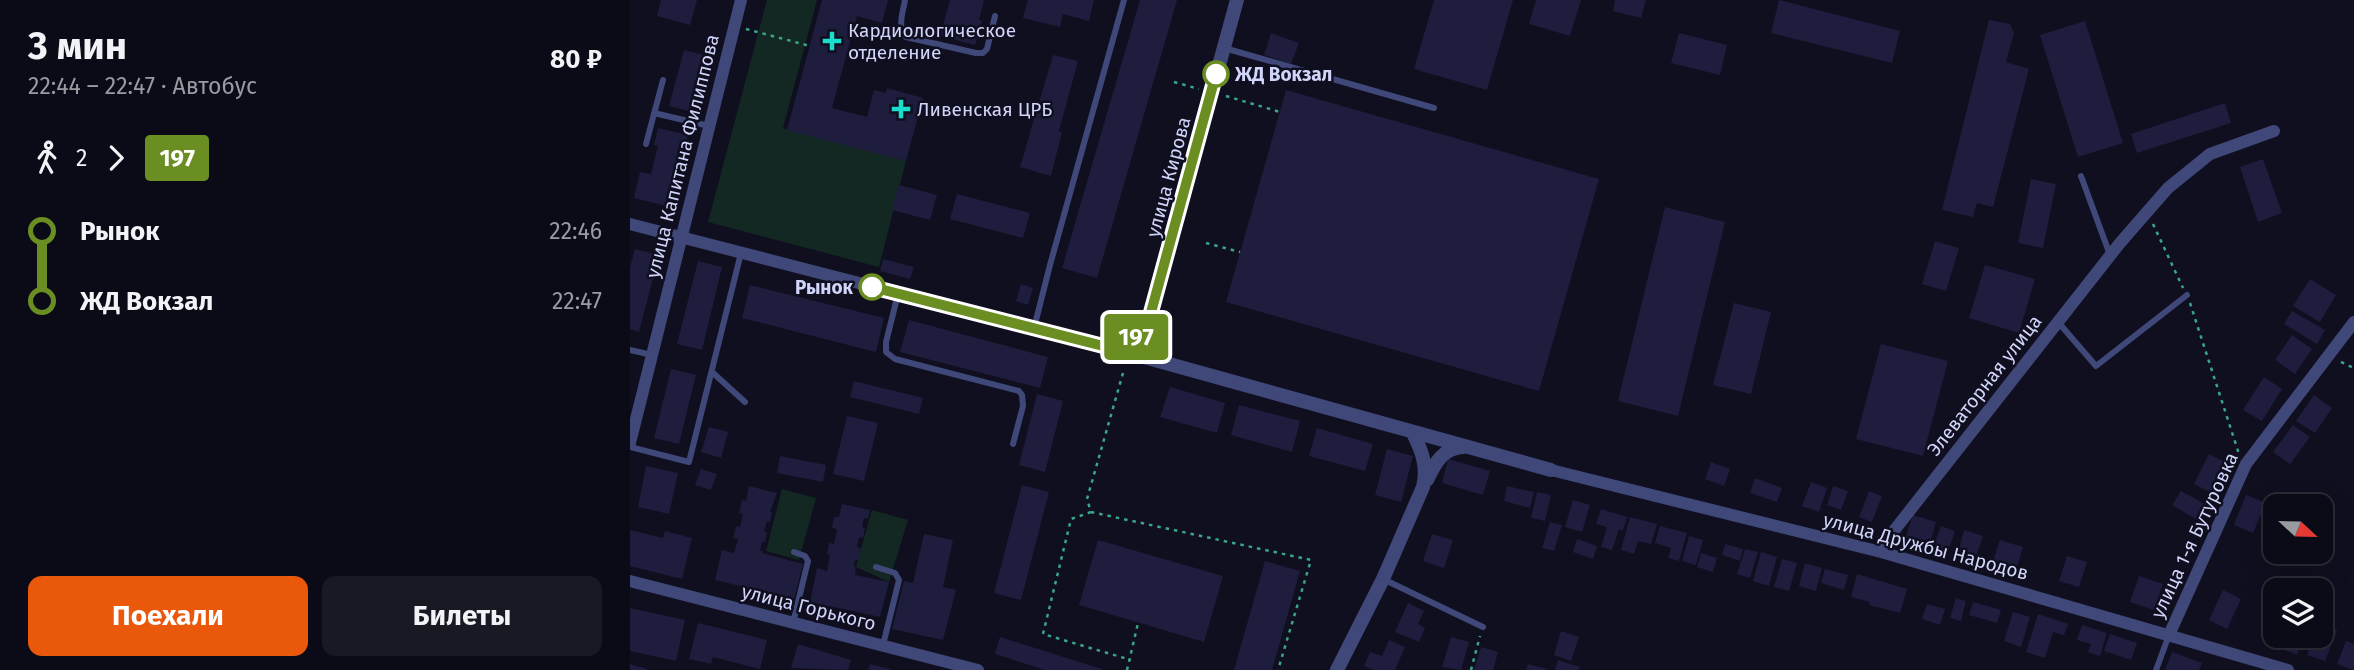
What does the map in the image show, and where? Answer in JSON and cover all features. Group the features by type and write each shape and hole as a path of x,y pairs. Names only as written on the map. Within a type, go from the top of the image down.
{"street":[{"name":"улица Капитана Филиппова","path":"630,445 741,0"},
{"name":"улица Кирова","path":"1115,349 1137,336 1150,316 1237,0"},
{"name":"Элеваторная улица","path":"1878,551 2110,254 2168,188 2210,154 2274,131"},
{"path":"630,224 1115,349 1551,470"},
{"path":"1150,316 1153,343 1169,364"},
{"name":"улица 1-я Бутуровка","path":"2169,635 2246,464 2354,322"},
{"path":"1413,433 1424,461 1423,487"},
{"path":"1337,670 1383,579 1433,467 1444,453 1466,447"},
{"name":"улица Дружбы Народов","path":"1551,470 1878,551 2288,670"},
{"name":"улица Горького","path":"630,581 978,670"}],"lane":[{"path":"905,0 901,24 906,37 976,53 983,53 987,49 995,16"},
{"path":"1034,328 1049,265 1124,0"},
{"path":"1224,48 1434,108"},
{"path":"646,144 663,80"},
{"path":"654,113 709,126"},
{"path":"2081,176 2110,254"},
{"path":"630,445 690,462 741,253"},
{"path":"898,294 886,352 895,359 1019,391 1023,406 1013,444"},
{"path":"2058,323 2096,366 2187,295"},
{"path":"630,350 652,355"},
{"path":"712,372 745,402"},
{"path":"793,623 808,561 805,556 794,552"},
{"path":"876,567 895,573 899,580 883,645"},
{"path":"1383,579 1483,627"},
{"name":"улица 1-я Бутуровка","path":"2155,670 2169,635"}],"path":[{"path":"743,28 810,46"},
{"path":"1174,82 1280,112"},
{"path":"2147,212 2187,295 2239,455 2246,464"},
{"path":"1206,243 1240,252"},
{"path":"1091,512 1087,499 1123,373"},
{"path":"1131,660 1042,634 1071,519 1091,512 1311,560 1278,670"},
{"path":"1127,670 1139,622"},
{"path":"1471,670 1483,627"}],"green space":[{"path":"767,0 817,0 783,128 906,161 879,267 708,222"},
{"path":"782,489 816,498 799,560 766,551"},
{"path":"872,510 908,520 889,582 856,567"}],"building":[{"path":"661,0 697,0 690,25 657,16"},
{"path":"822,0 888,0 882,23 857,16 832,108 867,117 874,90 886,93 887,88 923,98 906,161 787,130"},
{"path":"950,0 984,0 979,20 982,21 975,45 940,36"},
{"path":"1028,0 1094,0 1089,21 1063,14 1060,27 1023,18"},
{"path":"1140,0 1177,0 1097,278 1062,268"},
{"path":"1434,0 1513,0 1487,90 1414,69"},
{"path":"1536,0 1581,0 1570,36 1529,24"},
{"path":"1615,0 1646,0 1641,18 1613,11"},
{"path":"1779,0 1900,31 1892,63 1771,33"},
{"path":"1989,20 2010,24 2014,33 2006,62 2029,69 1993,207 1977,203 1973,217 1942,210"},
{"path":"2085,21 2123,143 2078,157 2040,35"},
{"path":"1271,33 1299,43 1291,64 1264,55"},
{"path":"1679,33 1727,45 1720,75 1671,63"},
{"path":"684,50 708,56 693,112 669,106"},
{"path":"1053,55 1078,61 1059,131 1062,132 1051,176 1020,167"},
{"path":"1286,90 1599,179 1539,391 1226,302"},
{"path":"2225,103 2231,123 2137,153 2131,134"},
{"path":"658,128 688,135 670,207 634,198 640,172 651,174 658,146 654,145"},
{"path":"2263,159 2282,213 2258,222 2240,167"},
{"path":"2031,179 2056,184 2043,248 2018,243"},
{"path":"899,185 937,195 930,220 892,210"},
{"path":"957,194 1030,213 1023,238 950,219"},
{"path":"1665,207 1725,222 1678,416 1618,401"},
{"path":"1935,241 1959,248 1946,291 1922,284"},
{"path":"635,249 659,255 639,332 630,329 630,267"},
{"path":"883,259 914,267 910,279 880,271"},
{"path":"698,261 722,267 702,350 677,344"},
{"path":"1985,265 2035,279 2019,333 1969,318"},
{"path":"2310,279 2336,295 2320,322 2293,306"},
{"path":"1021,284 1033,288 1028,305 1016,301"},
{"path":"750,285 884,318 876,352 742,318"},
{"path":"1734,303 1771,312 1751,394 1713,385"},
{"path":"2292,311 2325,330 2317,344 2284,324"},
{"path":"909,320 1048,357 1040,388 900,352"},
{"path":"2292,335 2312,349 2295,374 2275,360"},
{"path":"1881,344 1948,361 1923,456 1856,439"},
{"path":"671,369 696,375 679,444 654,438"},
{"path":"2264,377 2282,389 2262,421 2243,410"},
{"path":"854,381 923,398 919,414 850,397"},
{"path":"1170,387 1225,403 1217,433 1160,417"},
{"path":"1037,394 1063,401 1045,472 1019,465"},
{"path":"2314,395 2332,408 2315,433 2296,421"},
{"path":"1239,405 1300,421 1292,452 1231,435"},
{"path":"847,416 878,423 864,481 833,474"},
{"path":"2293,425 2310,437 2290,464 2273,452"},
{"path":"709,427 728,432 721,458 701,452"},
{"path":"1317,428 1373,444 1365,471 1309,456"},
{"path":"1387,449 1413,456 1401,502 1375,495"},
{"path":"2209,454 2229,464 2214,494 2194,484"},
{"path":"780,456 826,465 823,482 777,473"},
{"path":"1448,459 1490,471 1483,495 1442,483"},
{"path":"1711,462 1730,469 1724,486 1705,479"},
{"path":"646,466 678,473 669,514 638,507"},
{"path":"701,469 717,474 711,490 695,485"},
{"path":"1755,478 1782,488 1777,502 1750,493"},
{"path":"1811,482 1827,488 1819,512 1802,506"},
{"path":"1022,485 1049,492 1021,600 994,593"},
{"path":"749,486 777,493 770,512 770,522 767,521 764,532 767,532 765,542 762,542 760,551 803,564 794,599 715,580 722,550 734,553 738,539 733,538 736,526 740,527 743,514 739,513 742,500 746,501"},
{"path":"1507,486 1534,492 1530,508 1504,501"},
{"path":"1833,486 1848,491 1841,510 1827,505"},
{"path":"1869,491 1882,496 1872,522 1859,517"},
{"path":"2181,491 2210,507 2201,522 2172,505"},
{"path":"1537,492 1551,495 1545,521 1531,518"},
{"path":"2246,495 2263,502 2263,510 2253,533 2234,525"},
{"path":"1573,500 1590,505 1582,532 1565,527"},
{"path":"842,504 870,510 868,519 864,518 863,538 859,537 857,547 861,548 859,560 855,560 854,567 855,575 889,582 880,617 810,602 817,568 827,571 829,543 834,544 837,529 832,528 834,517 839,517"},
{"path":"1601,509 1627,517 1623,531 1619,529 1612,550 1601,547 1607,527 1596,524"},
{"path":"1913,515 1936,522 1929,546 1905,539"},
{"path":"1630,517 1657,524 1651,544 1638,541 1634,554 1621,550"},
{"path":"1550,522 1562,525 1554,551 1542,548"},
{"path":"1660,526 1687,533 1679,561 1668,558 1671,548 1655,543"},
{"path":"1941,526 1955,531 1948,552 1933,547"},
{"path":"630,530 663,538 665,531 692,538 682,579 630,566"},
{"path":"1964,530 1983,536 1976,557 1958,552"},
{"path":"924,534 953,540 943,587 956,590 943,640 892,629 904,581 913,583"},
{"path":"1432,534 1453,540 1444,568 1423,561"},
{"path":"1689,536 1703,540 1696,565 1682,561"},
{"path":"1577,539 1597,546 1593,559 1573,552"},
{"path":"1098,540 1223,576 1204,642 1079,605"},
{"path":"2000,540 2023,547 2016,571 1992,564"},
{"path":"1725,544 1743,549 1740,561 1722,555"},
{"path":"1745,549 1758,552 1750,578 1737,574"},
{"path":"1761,552 1777,557 1769,586 1753,581"},
{"path":"1701,553 1717,558 1713,572 1697,567"},
{"path":"2067,556 2087,562 2079,587 2059,581"},
{"path":"1782,559 1797,563 1789,591 1774,587"},
{"path":"1265,561 1300,571 1272,670 1234,670"},
{"path":"1805,563 1822,568 1816,591 1799,586"},
{"path":"1825,569 1848,575 1844,590 1821,583"},
{"path":"1857,574 1907,589 1900,613 1851,597"},
{"path":"2139,576 2163,584 2154,610 2130,602"},
{"path":"2223,590 2241,599 2227,629 2209,620"},
{"path":"1956,598 1966,601 1961,621 1950,618"},
{"path":"1973,602 2001,610 1997,623 1969,615"},
{"path":"1408,603 1424,611 1418,624 1425,628 1419,642 1395,632"},
{"path":"1927,604 1945,609 1940,625 1922,619"},
{"path":"630,608 685,620 676,661 630,651"},
{"path":"2013,612 2030,617 2021,647 2004,641"},
{"path":"2038,614 2068,624 2064,635 2053,632 2045,658 2026,652"},
{"path":"698,623 767,640 760,669 713,657 711,664 689,659"},
{"path":"2082,625 2107,633 2100,656 2088,652 2091,644 2077,640"},
{"path":"1561,631 1579,637 1571,661 1554,655"},
{"path":"2110,634 2137,643 2131,660 2104,651"},
{"path":"1000,637 1102,670 1045,670 995,654"},
{"path":"1451,637 1469,642 1461,670 1442,667"},
{"path":"1389,640 1405,647 1395,670 1374,670 1364,666 1370,652 1382,656"},
{"path":"2346,641 2354,644 2354,670 2337,664"},
{"path":"798,644 851,660 848,670 791,668"},
{"path":"1481,647 1498,652 1493,670 1474,670"},
{"path":"2280,648 2300,648 2297,655"},
{"path":"2309,648 2330,648 2325,661 2307,655"},
{"path":"2172,652 2202,663 2199,670 2165,670"},
{"path":"1558,660 1580,667 1579,670 1555,670"},
{"path":"630,664 647,669 647,670 630,670"},
{"path":"870,664 890,669 890,670 868,670"},
{"path":"1528,664 1546,669 1546,670 1526,670"}],"bus line":[{"name":"197","path":"872,287 1115,349 1128,343 1140,333 1150,316 1216,74"}],"place":[{"name":"Кардиологическое отделение","path":"832,41"},
{"name":"ЖД Вокзал","path":"1216,74"},
{"name":"Ливенская ЦРБ","path":"901,109"},
{"name":"Рынок","path":"872,287"}]}
